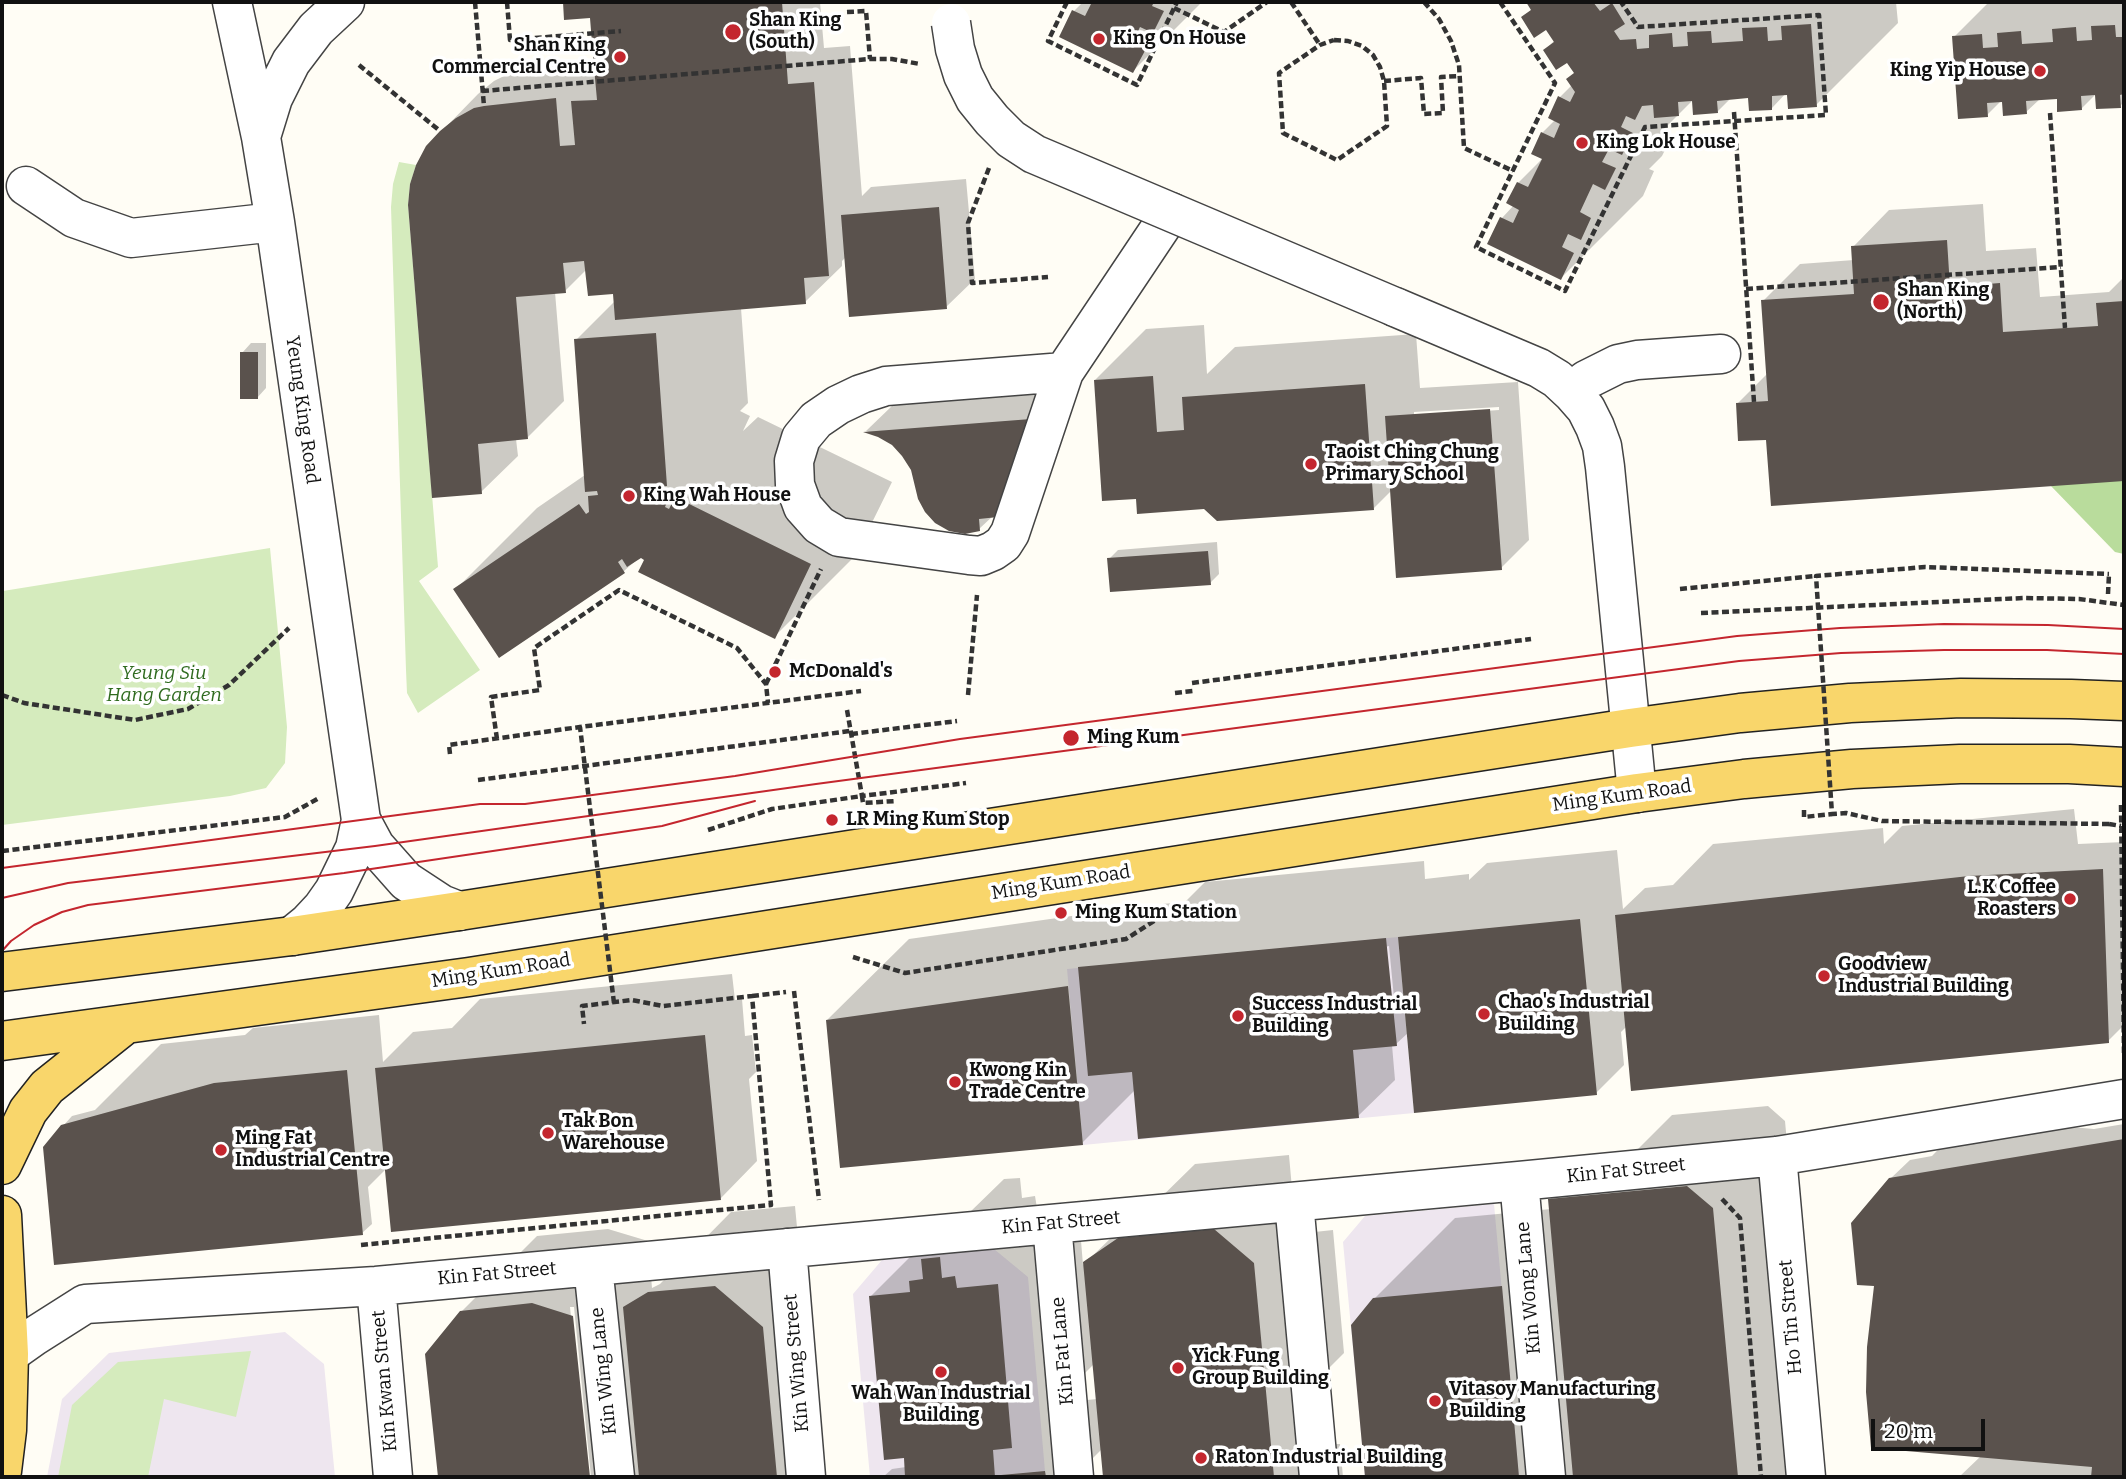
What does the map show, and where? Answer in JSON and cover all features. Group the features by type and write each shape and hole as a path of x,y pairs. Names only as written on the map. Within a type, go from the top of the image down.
{"main road":[{"path":"2,972 292,936 1740,713 1850,703 1961,698 2124,701"},
{"name":"Ming Kum Road","path":"2,1041 483,974 1637,793 1744,779 1852,769 1960,764 2124,767"},
{"path":"2,1165 28,1111 47,1087 127,1023"},
{"path":"2,1215 9,1354 7,1430 2,1471"}],"street":[{"name":"Yeung King Road","path":"232,2 261,137 275,222 361,820 374,846 406,881 440,904 459,911"},
{"path":"261,137 273,98 291,62 316,29 345,2"},
{"path":"950,12 955,49 963,75 975,99 1011,139 1034,154 1539,369 1557,379 1573,393 1586,409 1595,427 1604,456 1637,793"},
{"path":"26,186 74,218 131,239 275,222"},
{"path":"1064,372 886,386 838,405 816,420 802,438 797,450 794,461 795,485 803,508 819,525 839,537 969,555 981,555 1003,544 1010,534 1064,372 1171,212"},
{"path":"1573,393 1586,380 1618,363 1721,354"},
{"name":"Yeung King Road","path":"292,936 322,908 334,891 355,848 361,820"},
{"name":"Kin Fat Street","path":"9,1354 85,1304 376,1286 1777,1156 2124,1099"},
{"name":"Ho Tin Street","path":"1777,1156 1806,1477"},
{"name":"Kin Wong Lane","path":"1519,1181 1546,1477"},
{"path":"1294,1202 1319,1477"},
{"name":"Kin Fat Lane","path":"1052,1224 1074,1477"},
{"name":"Kin Wing Street","path":"787,1248 806,1477"},
{"name":"Kin Wing Lane","path":"593,1266 615,1477"},
{"name":"Kin Kwan Street","path":"376,1286 393,1477"}],"path":[{"path":"476,2 484,106"},
{"path":"507,2 510,40 621,31"},
{"path":"1067,2 1048,41 1137,85 1176,5 1224,32 1267,2"},
{"path":"1291,2 1320,45"},
{"path":"1424,2 1439,19 1451,41 1459,65 1464,148 1513,171"},
{"path":"1500,2 1555,83 1476,247 1565,292 1645,127 1826,115 1819,15 1638,27 1620,2"},
{"path":"847,12 866,11 870,59"},
{"path":"1334,40 1362,46 1373,55 1381,67 1384,81 1387,126 1337,160 1283,133 1279,72 1320,45 1334,40"},
{"path":"482,91 870,59 892,59 922,64"},
{"path":"359,65 440,131"},
{"path":"1384,81 1421,78 1424,114 1443,113 1441,77 1459,76"},
{"path":"1734,112 1754,402"},
{"path":"2050,113 2065,328"},
{"path":"992,160 968,223 972,283 1048,277"},
{"path":"1746,289 2061,267"},
{"path":"768,703 766,684 826,559"},
{"path":"1680,589 1925,567 2109,573 2108,594"},
{"path":"1816,576 1832,814"},
{"path":"496,738 491,697 540,690 534,648 619,590 737,648 766,684"},
{"path":"968,695 978,593"},
{"path":"1701,613 2024,598 2079,599 2124,605"},
{"path":"2,695 24,704 135,720 188,709 229,685 289,628"},
{"path":"1192,683 1531,639"},
{"path":"450,754 449,745 460,743 861,691"},
{"path":"1175,694 1193,691"},
{"path":"847,710 862,796"},
{"path":"478,780 957,721"},
{"path":"580,727 614,1003"},
{"path":"708,831 772,808 966,783"},
{"path":"2,851 285,817 321,797"},
{"path":"1804,817 1846,813 1882,821 2121,826 2124,1053"},
{"path":"794,991 819,1200"},
{"path":"577,1001 584,1024 582,1006 632,1000 663,1006 786,992"},
{"path":"358,1245 771,1205 752,996"},
{"path":"1716,1193 1740,1218 1761,1477"}],"shaded area":[{"name":"Success Industrial Building","path":"1398,937 1414,1113 1083,1145 1067,969"},
{"name":"Vitasoy Manufacturing Building","path":"1494,1204 1519,1477 1365,1477 1343,1242 1365,1216"},
{"name":"Wah Wan Industrial Building","path":"994,1249 1028,1277 1045,1471 980,1477 870,1477 853,1294 882,1260"},
{"path":"285,1332 324,1364 335,1477 47,1477 62,1399 109,1353"}],"green space":[{"path":"399,162 416,165 410,184 408,205 438,567 419,581 480,670 418,713 407,693 406,670 391,207"},
{"path":"2124,480 2124,554 2115,552 2050,485"},
{"name":"Yeung Siu Hang Garden","path":"270,548 287,727 285,763 266,788 230,796 2,825 2,587 3,591"},
{"path":"251,1351 236,1417 164,1399 148,1477 58,1477 72,1405 118,1362"}],"building":[{"path":"563,2 782,2 788,84 814,82 829,276 804,278 806,304 615,320 613,294 588,296 584,261 563,263 566,293 516,297 528,439 478,444 482,494 432,498 408,205 410,184 426,146 456,118 474,108 556,98 560,146 575,145 571,101 597,100 590,18 564,20"},
{"name":"King On House","path":"1092,2 1154,2 1152,6 1164,11 1153,33 1140,27 1134,40 1147,47 1133,73 1059,37 1072,10 1085,16"},
{"name":"King Lok House","path":"1526,2 1593,2 1600,11 1612,3 1625,24 1614,31 1620,40 1636,39 1637,49 1649,48 1649,35 1672,33 1673,47 1688,46 1687,32 1711,31 1712,43 1743,41 1742,28 1767,27 1768,41 1782,40 1781,26 1811,24 1817,107 1788,109 1787,95 1772,96 1772,110 1749,111 1748,98 1717,101 1718,113 1693,115 1692,101 1678,102 1679,116 1654,118 1653,105 1642,106 1635,120 1626,116 1621,127 1633,133 1622,155 1609,149 1602,162 1616,168 1605,190 1593,184 1580,212 1591,218 1581,240 1568,234 1562,247 1574,253 1561,280 1487,244 1500,217 1513,223 1519,210 1506,203 1517,182 1528,187 1542,159 1531,154 1541,132 1554,138 1560,124 1548,118 1558,96 1570,102 1575,92 1566,79 1574,73 1567,63 1556,70 1543,50 1554,42 1546,30 1534,38 1521,17 1531,10"},
{"name":"King Yip House","path":"2115,25 2116,37 2124,37 2124,94 2120,95 2121,108 2096,109 2095,95 2081,96 2082,110 2057,112 2057,99 2026,101 2027,114 2003,116 2002,102 1987,103 1988,117 1958,119 1952,36 1982,34 1983,48 1998,47 1997,33 2021,31 2022,44 2053,42 2052,29 2076,27 2077,41 2092,40 2091,26"},
{"path":"939,207 947,309 849,317 841,215"},
{"path":"1947,240 1950,287 2000,283 2003,332 2098,326 2096,303 2124,301 2124,481 1771,506 1766,440 1738,441 1736,403 1768,401 1761,300 1854,294 1851,246"},
{"name":"King Wah House","path":"656,333 667,486 655,487 655,490 669,497 665,507 669,509 675,497 811,564 775,639 638,572 644,560 641,558 627,567 622,559 618,562 625,573 499,658 453,589 579,504 586,514 589,512 588,496 598,495 597,491 585,492 574,339"},
{"path":"240,352 258,352 258,399 240,399"},
{"path":"1153,376 1157,432 1184,430 1182,397 1365,384 1374,510 1217,521 1204,509 1137,514 1136,499 1102,501 1094,380"},
{"path":"1490,409 1502,570 1396,578 1385,416"},
{"path":"1031,419 998,517 979,519 980,531 965,534 949,531 935,523 918,499 911,470 902,456 892,445 863,432"},
{"path":"1208,551 1211,585 1110,592 1107,558"},
{"name":"Goodview Industrial Building","path":"2103,869 2109,1043 1631,1091 1615,915 1969,876"},
{"name":"Chao's Industrial Building","path":"1580,919 1597,1095 1414,1113 1398,937"},
{"name":"Success Industrial Building","path":"1386,938 1397,1046 1353,1050 1359,1118 1138,1139 1132,1072 1088,1076 1078,967"},
{"name":"Kwong Kin Trade Centre","path":"1068,986 1083,1145 840,1168 826,1020"},
{"name":"Tak Bon Warehouse","path":"705,1035 721,1200 391,1232 375,1068"},
{"name":"Ming Fat Industrial Centre","path":"347,1070 363,1235 54,1265 43,1147 61,1125 214,1083"},
{"path":"2124,1139 2123,1477 2091,1477 2092,1467 1871,1448 1866,1392 1867,1347 1874,1286 1857,1285 1851,1223 1889,1178"},
{"path":"1687,1186 1713,1208 1738,1477 1573,1477 1548,1199"},
{"name":"Yick Fung Group Building","path":"1214,1229 1254,1263 1274,1477 1103,1477 1083,1262 1118,1238"},
{"name":"Wah Wan Industrial Building","path":"940,1257 942,1278 955,1276 957,1288 998,1284 1012,1448 993,1450 995,1477 905,1477 904,1458 884,1460 869,1296 910,1292 909,1281 923,1279 921,1259"},
{"path":"715,1286 763,1327 777,1477 639,1477 623,1307 648,1292"},
{"name":"Vitasoy Manufacturing Building","path":"1502,1286 1519,1477 1365,1477 1351,1325 1373,1298"},
{"path":"532,1303 573,1316 590,1477 438,1477 425,1354 460,1311"},
{"path":"1045,1471 1046,1477 1001,1477 1001,1475"}],"tram line":[{"path":"2,868 480,804 525,804 735,776 960,739 1737,636 1944,624 2124,629"},
{"path":"2,898 68,883 375,846 816,784 1739,661 1841,653 1944,650 2047,650 2124,654"},
{"path":"2,951 34,925 62,912 88,905 344,873 662,826 755,801"}],"place":[{"name":"Shan King (South)","path":"733,32"},
{"name":"King On House","path":"1099,39"},
{"name":"Shan King Commercial Centre","path":"620,57"},
{"name":"King Yip House","path":"2040,71"},
{"name":"King Lok House","path":"1582,143"},
{"name":"Shan King (North)","path":"1881,302"},
{"name":"Taoist Ching Chung Primary School","path":"1311,464"},
{"name":"King Wah House","path":"629,496"},
{"name":"McDonald's","path":"775,672"},
{"name":"Ming Kum","path":"1071,738"},
{"name":"LR Ming Kum Stop","path":"832,820"},
{"name":"L.K Coffee Roasters","path":"2070,899"},
{"name":"Ming Kum Station","path":"1061,913"},
{"name":"Goodview Industrial Building","path":"1824,976"},
{"name":"Chao's Industrial Building","path":"1484,1014"},
{"name":"Success Industrial Building","path":"1238,1016"},
{"name":"Kwong Kin Trade Centre","path":"955,1082"},
{"name":"Tak Bon Warehouse","path":"548,1133"},
{"name":"Ming Fat Industrial Centre","path":"221,1150"},
{"name":"Yick Fung Group Building","path":"1178,1368"},
{"name":"Wah Wan Industrial Building","path":"941,1372"},
{"name":"Vitasoy Manufacturing Building","path":"1435,1401"},
{"name":"Raton Industrial Building","path":"1201,1458"}]}
